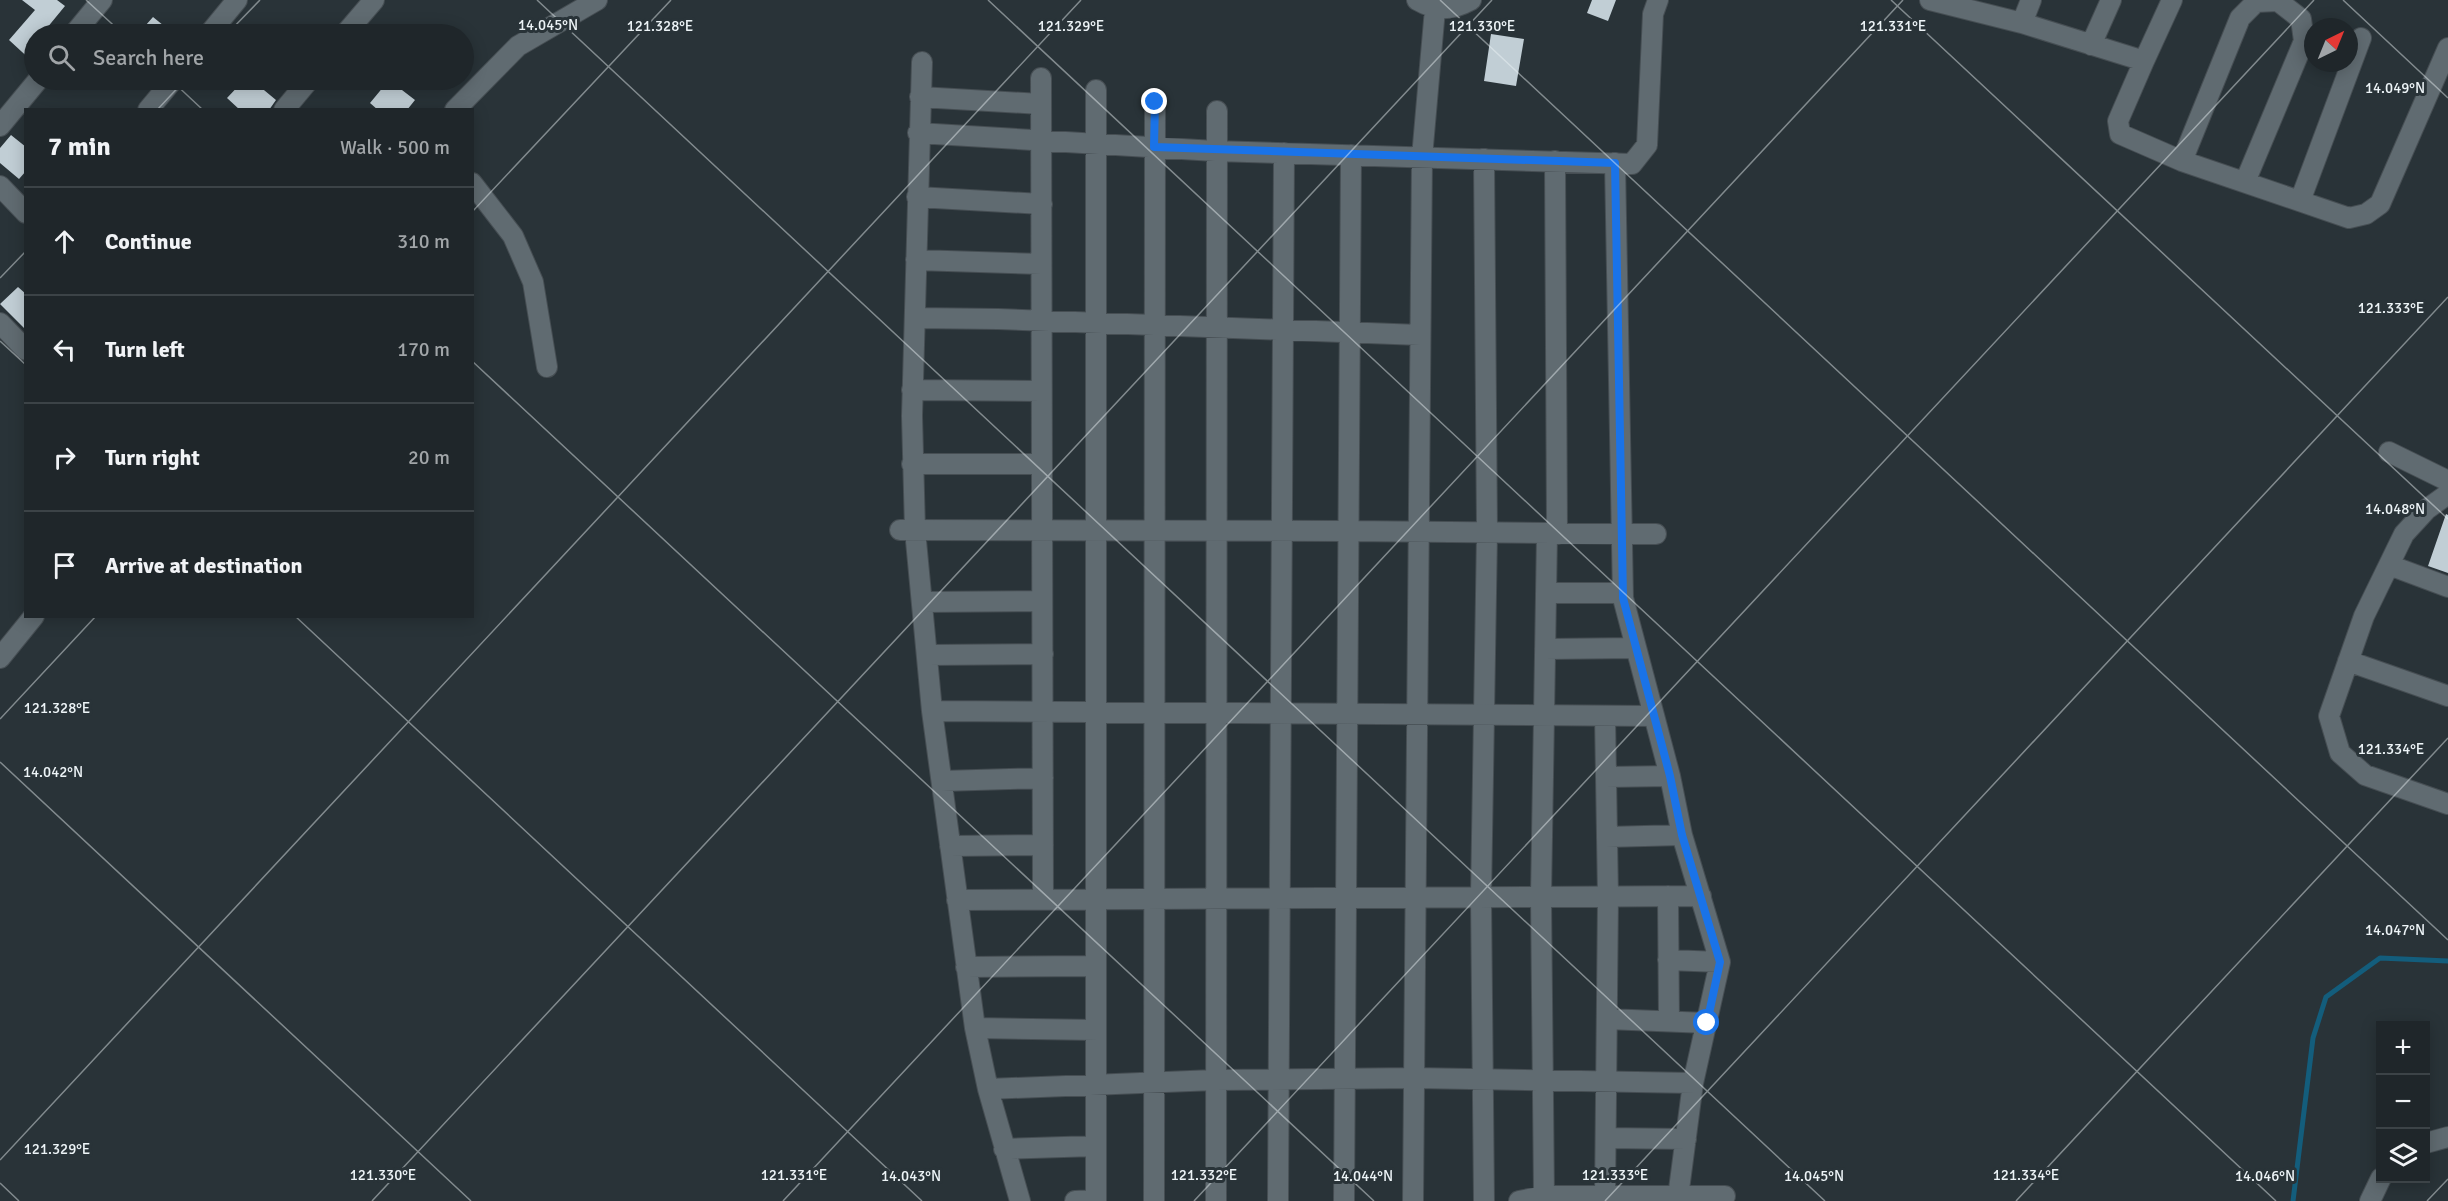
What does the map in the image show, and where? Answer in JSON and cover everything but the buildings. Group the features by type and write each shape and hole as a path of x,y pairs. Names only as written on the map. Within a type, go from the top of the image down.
{"street":[{"path":"82,24 102,0"},
{"path":"217,24 237,0"},
{"path":"354,24 374,0"},
{"path":"457,108 518,46 597,0"},
{"path":"1417,0 1435,9 1456,8 1471,0"},
{"path":"918,133 1215,151 1632,164 1647,146 1653,14 1658,0"},
{"path":"1930,0 1958,3 2144,61"},
{"path":"2022,23 2031,0"},
{"path":"2091,45 2111,0"},
{"path":"2172,0 2118,121 2120,134 2182,161 2349,218 2366,214 2380,204 2448,48"},
{"path":"2182,161 2240,18 2256,2 2278,1 2301,18 2304,41 2245,182"},
{"path":"1413,1201 1422,157 1435,9"},
{"path":"2300,201 2361,38"},
{"path":"922,62 918,133 912,464 908,530 922,602 932,711 975,1028 988,1089 1020,1201"},
{"path":"1041,78 1043,899"},
{"path":"0,126 30,90"},
{"path":"150,108 165,90"},
{"path":"286,108 301,90"},
{"path":"1075,1201 1096,1200 1096,90"},
{"path":"920,97 1041,104"},
{"path":"1154,1201 1155,102"},
{"path":"1216,1201 1215,151 1217,111"},
{"path":"1278,1201 1284,153"},
{"path":"1344,1201 1351,155"},
{"path":"1484,159 1488,533 1481,897 1484,1201"},
{"path":"1544,1196 1541,897 1546,593 1552,534 1555,161"},
{"path":"1615,163 1622,593 1670,776 1682,835 1720,962 1694,1083 1678,1197"},
{"path":"0,186 24,211"},
{"path":"474,186 513,236 532,282 547,367"},
{"path":"917,197 1042,204"},
{"path":"916,260 1041,264"},
{"path":"915,318 1420,335"},
{"path":"0,323 24,348"},
{"path":"912,390 1041,391"},
{"path":"2389,452 2448,481"},
{"path":"912,464 1041,464"},
{"path":"2448,494 2427,509 2404,534 2364,616 2329,716 2340,753 2365,775 2448,804"},
{"path":"908,530 1656,534"},
{"path":"2389,565 2448,587"},
{"path":"1546,593 1622,593"},
{"path":"922,602 1042,601"},
{"path":"0,658 32,618"},
{"path":"1545,649 1636,648"},
{"path":"928,656 1043,654"},
{"path":"2348,661 2448,696"},
{"path":"932,711 1653,716"},
{"path":"1605,716 1608,897 1605,1196"},
{"path":"1606,777 1670,776"},
{"path":"942,781 1043,778"},
{"path":"1607,837 1682,835"},
{"path":"950,846 1043,845"},
{"path":"1668,896 1669,1021"},
{"path":"957,900 1701,896"},
{"path":"1668,960 1720,962"},
{"path":"966,967 1096,966"},
{"path":"1607,1019 1707,1023"},
{"path":"975,1028 1096,1030"},
{"path":"988,1089 1279,1079 1415,1078 1694,1083"},
{"path":"2430,1142 2448,1137"},
{"path":"1606,1138 1686,1139"},
{"path":"1004,1149 1095,1146"},
{"path":"2370,1201 2379,1183"},
{"path":"1519,1201 1544,1196 1725,1196"}],"waterway":[{"path":"2293,1201 2313,1038 2326,997 2380,958 2448,961"}],"route":[{"path":"1155,102 1154,147 1215,151 1615,163 1620,534 1623,598 1670,776 1682,835 1720,962 1707,1023"}]}
